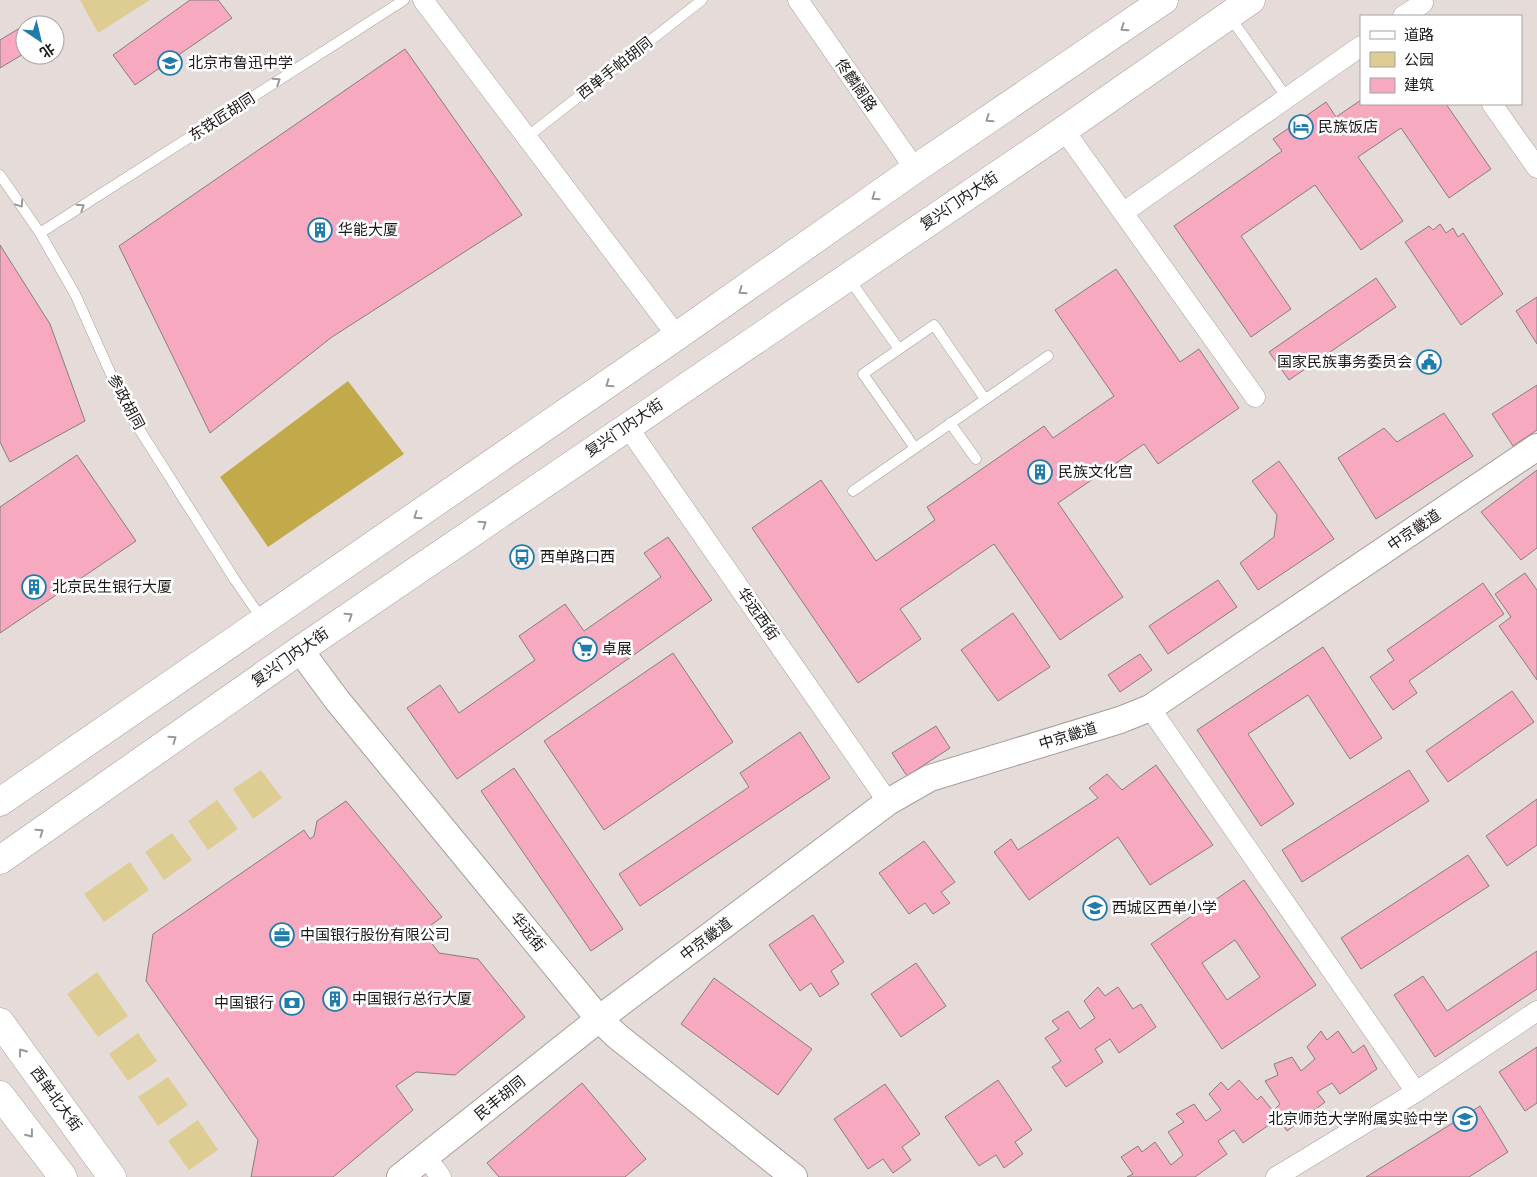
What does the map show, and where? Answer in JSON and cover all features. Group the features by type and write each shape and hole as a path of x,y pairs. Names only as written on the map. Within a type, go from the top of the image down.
{"main road":[{"path":"0,802 264,622 915,170 1164,0"},
{"name":"复兴门内大街","path":"0,860 300,650 1064,130 1251,0"},
{"name":"西单北大街","path":"0,1022 112,1177"},
{"path":"0,1095 63,1177"}],"street":[{"path":"423,0 677,336"},
{"name":"佟麟阁路","path":"798,0 915,170"},
{"path":"1406,15 1425,6"},
{"path":"1124,212 1360,47"},
{"path":"1493,105 1537,168"},
{"path":"1064,130 1255,397"},
{"name":"华远西街","path":"627,426 888,802"},
{"name":"中京畿道","path":"599,1019 888,802 930,778 1120,720 1150,708 1537,447"},
{"name":"华远街","path":"300,650 337,700 599,1019 617,1036 794,1177"},
{"path":"1150,708 1416,1092"},
{"path":"1276,1177 1416,1092 1537,1011"},
{"name":"民丰胡同","path":"400,1177 433,1167 599,1019"}],"lane":[{"name":"东铁匠胡同","path":"40,233 404,0"},
{"name":"西单手帕胡同","path":"527,137 702,0"},
{"path":"1228,16 1287,98"},
{"name":"参政胡同","path":"0,175 40,233 75,294 127,410 235,580 264,622"},
{"path":"848,276 899,349"},
{"path":"915,448 863,374 934,325 985,399"},
{"path":"852,490 1048,356"},
{"path":"950,423 976,459"}],"green space":[{"path":"80,0 150,0 98,33"},
{"path":"261,770 282,798 253,819 233,789"},
{"path":"217,800 238,829 208,850 188,821"},
{"path":"172,833 192,860 164,880 145,852"},
{"path":"130,862 149,890 104,922 84,894"},
{"path":"97,972 128,1016 98,1037 67,994"},
{"path":"138,1033 157,1061 128,1081 109,1054"},
{"path":"168,1077 188,1105 158,1126 138,1097"},
{"path":"198,1120 218,1150 189,1170 168,1141"}],"shaded area":[{"path":"348,381 404,454 268,547 220,477"}],"building":[{"path":"190,0 218,0 232,18 135,85 113,55"},
{"path":"15,31 15,59 0,68 0,40"},
{"name":"华能大厦","path":"405,49 522,215 332,337 210,433 119,246"},
{"name":"民族饭店","path":"1360,101 1360,105 1447,105 1491,169 1449,198 1401,128 1358,157 1403,221 1361,250 1315,185 1241,236 1291,309 1251,337 1174,226 1282,151 1273,139 1326,102 1336,117"},
{"path":"1440,224 1446,233 1453,228 1458,237 1463,233 1503,294 1461,325 1405,242 1429,226 1433,230"},
{"path":"0,245 50,324 85,421 10,462 0,442"},
{"name":"民族文化宫","path":"1116,269 1180,362 1199,349 1239,408 1158,464 1144,444 1058,503 1123,597 1060,640 994,544 900,609 921,639 858,683 752,528 821,480 876,561 935,520 927,507 1044,426 1053,438 1114,396 1055,310"},
{"path":"1376,278 1396,307 1289,380 1269,352"},
{"path":"1537,297 1537,344 1516,311"},
{"path":"1537,385 1537,430 1513,446 1492,414"},
{"path":"1444,413 1473,456 1376,519 1338,458 1384,428 1397,442"},
{"name":"北京民生银行大厦","path":"77,455 136,541 0,633 0,507"},
{"path":"1279,461 1334,539 1258,590 1240,563 1274,537 1277,515 1252,481"},
{"path":"1537,470 1537,548 1521,560 1481,512"},
{"name":"卓展","path":"668,537 712,600 457,779 407,708 440,685 459,713 535,660 519,636 565,604 584,631 661,577 644,553"},
{"path":"1525,573 1537,590 1537,680 1499,626 1511,617 1495,594"},
{"path":"1218,580 1237,607 1168,654 1149,626"},
{"path":"1483,583 1504,614 1409,681 1417,693 1393,710 1370,677 1394,660 1387,650"},
{"path":"1013,613 1050,667 998,701 961,650"},
{"path":"1323,647 1382,738 1350,759 1308,695 1248,734 1294,804 1261,826 1197,730"},
{"path":"673,653 733,742 604,830 544,741"},
{"path":"1140,654 1152,670 1120,692 1108,675"},
{"path":"1512,691 1534,722 1448,782 1426,751"},
{"path":"936,726 950,748 907,776 892,753"},
{"path":"800,732 830,778 640,906 619,874 749,787 740,773"},
{"path":"1156,765 1213,845 1150,885 1118,837 1029,900 994,852 1011,839 1018,850 1098,798 1089,788 1107,774 1122,790"},
{"path":"514,768 623,929 591,951 481,791"},
{"path":"1409,770 1429,801 1302,882 1282,850"},
{"path":"1537,799 1537,845 1507,866 1486,836"},
{"name":"中国银行股份有限公司","path":"346,801 442,917 423,931 439,953 478,959 525,1017 455,1075 416,1072 396,1086 413,1110 333,1177 251,1177 258,1140 146,981 153,934 304,830 310,839 314,836 317,821"},
{"path":"924,841 955,882 941,892 950,903 933,914 925,903 909,914 879,873"},
{"path":"1468,855 1489,886 1361,969 1341,938"},
{"path":"1244,880 1316,985 1222,1049 1151,944","holes":["1235,940 1260,977 1227,1000 1202,963"]},
{"path":"813,915 844,962 831,971 839,984 820,997 811,983 800,991 769,945"},
{"path":"1537,951 1537,989 1435,1057 1394,995 1423,976 1447,1011"},
{"path":"916,963 946,1006 901,1037 871,994"},
{"path":"714,978 812,1049 778,1095 681,1024"},
{"path":"1098,987 1105,996 1118,987 1133,1009 1141,1004 1156,1027 1119,1053 1110,1039 1095,1049 1103,1062 1066,1087 1052,1067 1061,1061 1045,1038 1059,1029 1052,1021 1068,1011 1080,1029 1095,1018 1084,1001"},
{"path":"1321,1031 1327,1040 1338,1031 1353,1053 1364,1045 1377,1069 1340,1094 1332,1083 1317,1092 1325,1102 1287,1131 1279,1118 1243,1143 1234,1130 1218,1141 1227,1154 1195,1177 1127,1177 1133,1174 1121,1157 1138,1146 1142,1152 1155,1142 1171,1165 1183,1155 1168,1132 1184,1122 1176,1114 1194,1104 1206,1121 1221,1110 1209,1094 1221,1082 1228,1090 1239,1080 1257,1100 1261,1096 1273,1111 1280,1104 1265,1081 1278,1075 1274,1064 1292,1057 1301,1071 1315,1059 1307,1047"},
{"path":"1537,1047 1537,1103 1525,1111 1499,1072"},
{"path":"998,1080 1032,1130 1015,1142 1023,1154 1004,1168 996,1155 979,1166 945,1117"},
{"path":"582,1083 646,1159 625,1177 499,1177 487,1163"},
{"path":"885,1084 920,1134 902,1147 911,1160 893,1173 883,1159 868,1169 834,1119"},
{"path":"1480,1106 1508,1152 1469,1177 1366,1177"}],"place":[{"name":"北京市鲁迅中学","path":"170,63"},
{"name":"民族饭店","path":"1301,127"},
{"name":"华能大厦","path":"320,230"},
{"name":"国家民族事务委员会","path":"1429,362"},
{"name":"民族文化宫","path":"1040,472"},
{"name":"西单路口西","path":"522,557"},
{"name":"北京民生银行大厦","path":"34,587"},
{"name":"卓展","path":"585,649"},
{"name":"西城区西单小学","path":"1095,908"},
{"name":"中国银行股份有限公司","path":"282,935"},
{"name":"中国银行总行大厦","path":"335,999"},
{"name":"中国银行","path":"292,1003"},
{"name":"北京师范大学附属实验中学","path":"1465,1119"}]}
